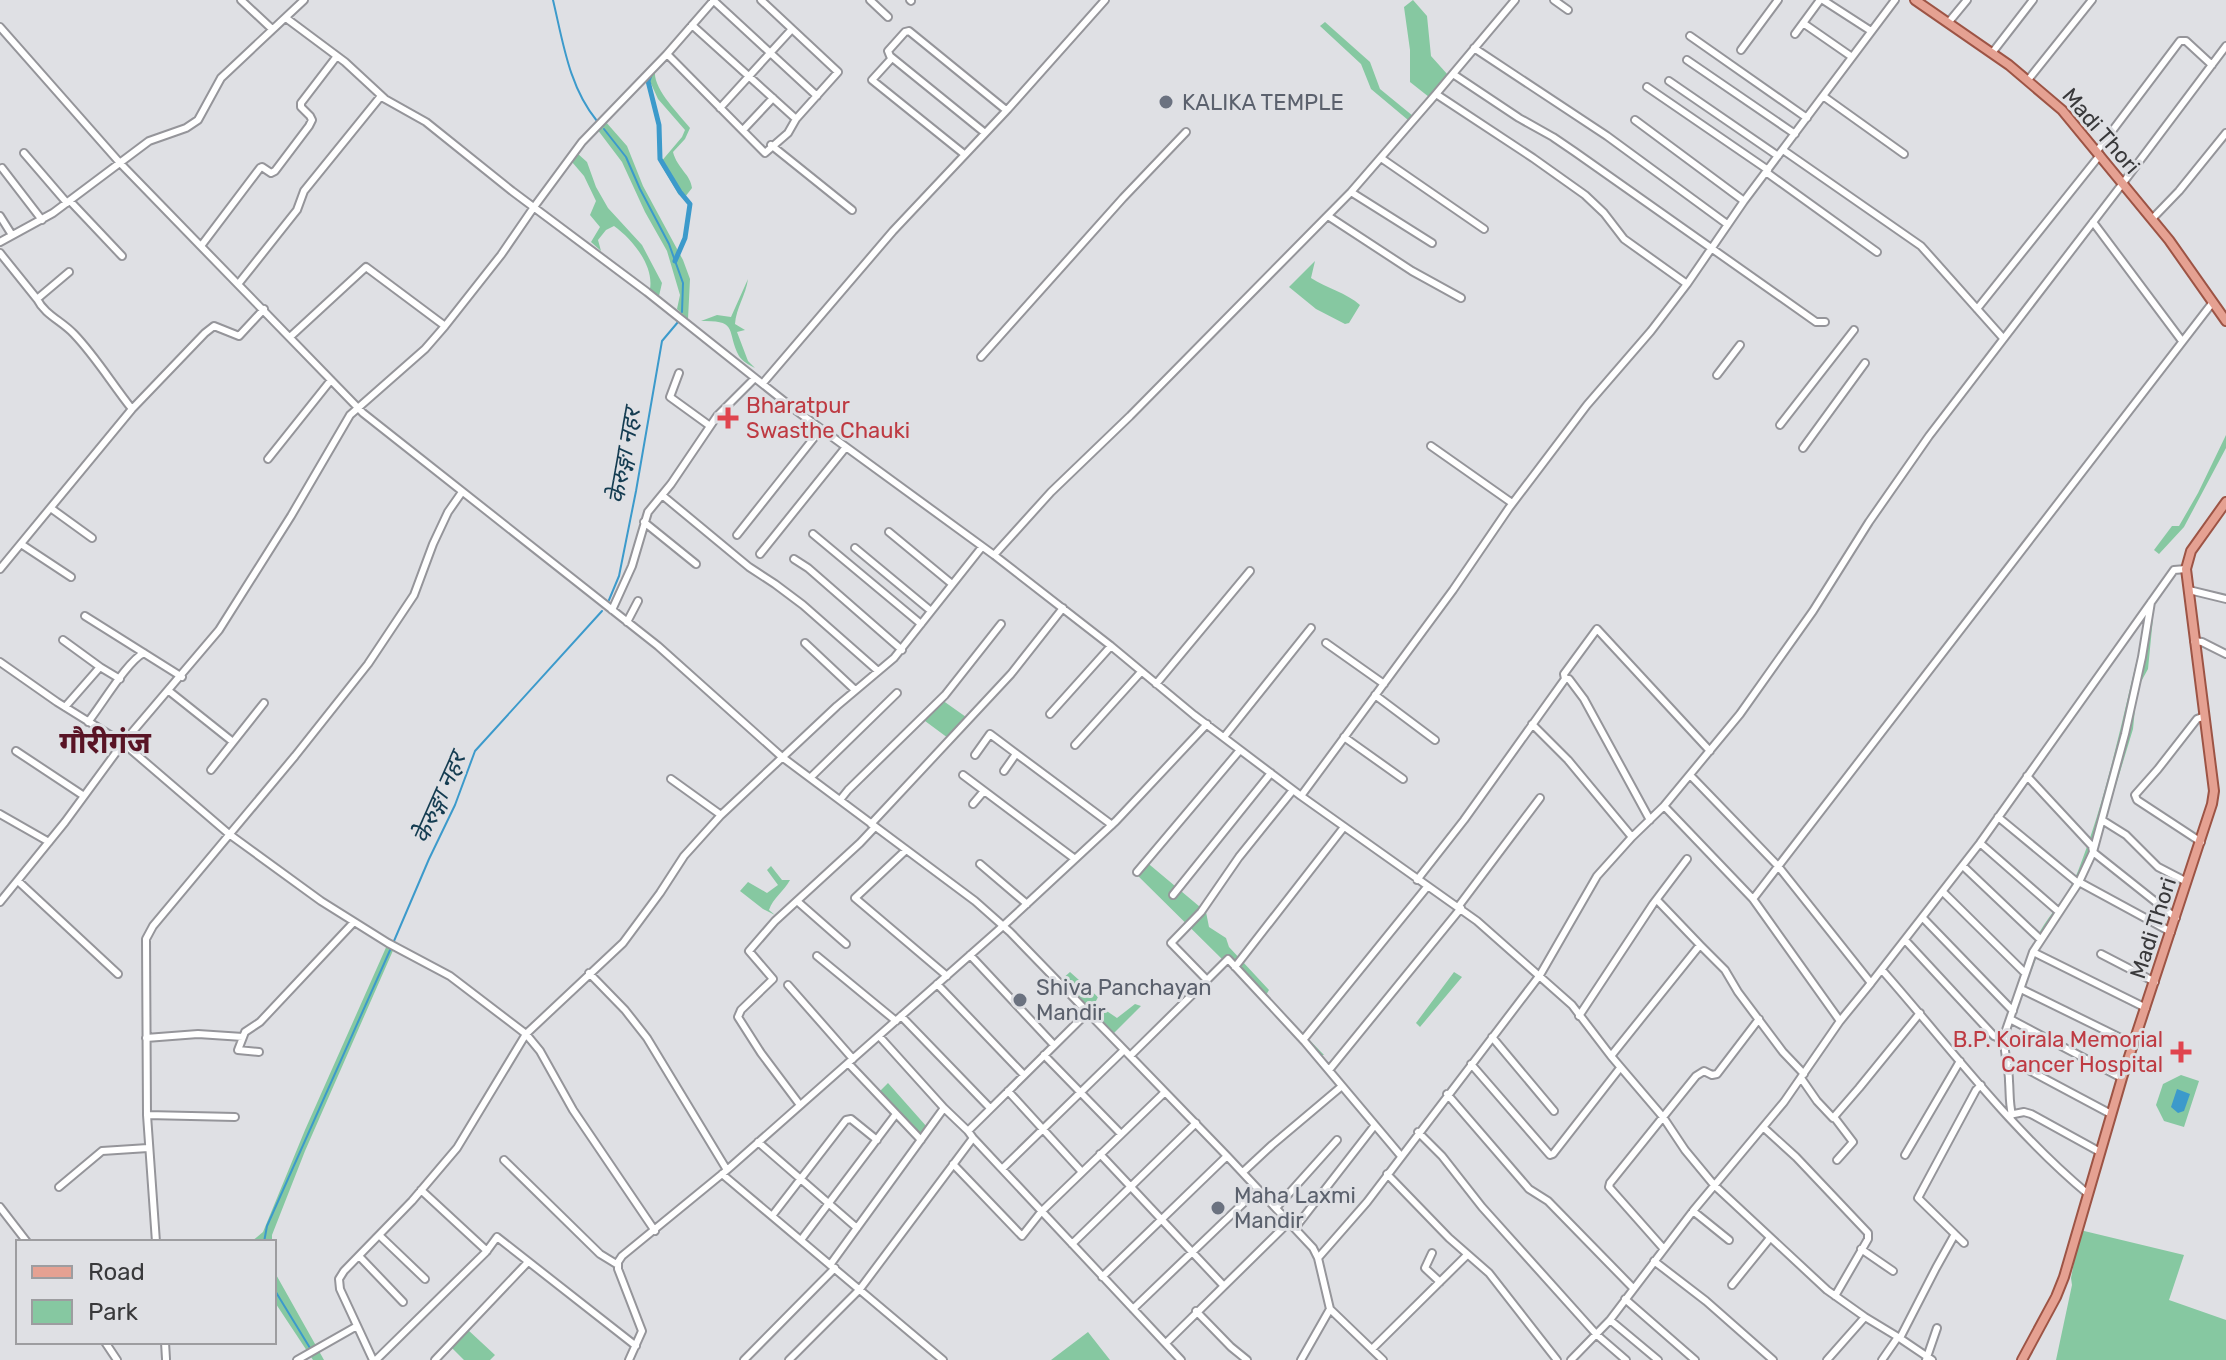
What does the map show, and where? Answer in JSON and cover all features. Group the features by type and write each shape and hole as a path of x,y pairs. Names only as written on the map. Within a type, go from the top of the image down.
{"main road":[{"name":"Madi Thori","path":"1915,0 1992,53 2062,110 2152,219 2226,321"},
{"path":"2186,569 2191,551 2226,502"},
{"name":"Madi Thori","path":"2022,1360 2060,1288 2122,1078 2210,813 2214,791 2186,569"}],"street":[{"path":"241,0 272,29"},
{"path":"0,242 42,220 149,141 186,128 198,120 221,78 304,0"},
{"path":"0,902 123,743 182,677 235,608 350,415 425,349 501,255 582,142 714,0 817,96"},
{"path":"667,54 765,153 788,133 796,119 838,72 761,0"},
{"path":"870,0 888,17"},
{"path":"763,383 893,231 1105,0"},
{"path":"994,555 1051,492 1351,192 1515,0"},
{"path":"1554,0 1568,10"},
{"path":"1741,50 1778,0"},
{"path":"1795,34 1822,0 1871,31"},
{"path":"1301,796 1453,590 1512,503 1587,405 1687,284 1727,224 1895,0"},
{"path":"1948,23 1967,0"},
{"path":"1992,53 2033,0"},
{"path":"2028,80 2092,0"},
{"path":"286,18 337,56 381,96 426,122 821,429 994,555 1240,750 1459,908 1565,998 1663,1117 1714,1185 1835,1296 1929,1359 1937,1328"},
{"path":"1803,23 1852,57"},
{"path":"692,25 796,119"},
{"path":"0,27 120,163 357,407 658,646 782,757 975,901 1003,926 1196,1123 1313,1248 1330,1309 1383,1360"},
{"path":"720,108 792,29"},
{"path":"985,133 892,58 888,51 905,32 909,31 1006,110"},
{"path":"1690,36 1807,118"},
{"path":"1977,309 2180,41 2186,41 2212,65"},
{"path":"1318,1258 1387,1174 1540,975 1597,876 1664,806 1740,714 1813,611 1920,447 2226,46"},
{"path":"1474,48 1607,136 1727,224"},
{"path":"201,246 260,168 271,173 275,171 309,126 312,120 301,103 337,56"},
{"path":"892,58 872,80 964,154"},
{"path":"1687,60 1795,134"},
{"path":"1453,74 1564,144 1817,322 1825,322"},
{"path":"1669,81 1921,246 2003,338"},
{"path":"1647,87 1877,252"},
{"path":"1436,94 1585,195 1624,239 1687,284"},
{"path":"239,283 297,210 304,191 381,96"},
{"path":"1823,96 1904,154"},
{"path":"743,130 773,98"},
{"path":"1635,120 1744,201"},
{"path":"981,357 1186,132"},
{"path":"2152,219 2226,133"},
{"path":"771,145 852,210"},
{"path":"24,153 122,256"},
{"path":"1381,158 1484,229"},
{"path":"2,168 42,220"},
{"path":"1351,192 1432,243"},
{"path":"0,216 12,235"},
{"path":"1328,216 1412,271 1461,298"},
{"path":"2093,222 2182,341"},
{"path":"0,253 45,311 72,331 96,359 132,409"},
{"path":"290,337 366,267 445,326"},
{"path":"37,299 69,272"},
{"path":"1753,899 2213,302"},
{"path":"0,569 132,409 209,329 214,326 239,336 264,309"},
{"path":"1780,425 1854,330"},
{"path":"1717,375 1740,345"},
{"path":"1803,448 1865,363"},
{"path":"679,373 670,397 710,426"},
{"path":"612,610 632,566 648,512 710,426 755,378"},
{"path":"268,459 331,380"},
{"path":"737,535 821,429"},
{"path":"1431,446 1512,503"},
{"path":"760,554 846,447"},
{"path":"156,1240 148,1148 146,939 153,926 368,664 414,595 433,544 448,512 462,492"},
{"path":"662,495 749,567 803,605 878,671"},
{"path":"52,509 92,538"},
{"path":"644,522 696,564"},
{"path":"889,532 952,584"},
{"path":"813,534 921,624"},
{"path":"21,544 71,577"},
{"path":"636,1346 497,1237 487,1251 374,1360 339,1284 344,1271 457,1148 526,1034 623,943 684,856 721,815 902,650 982,547"},
{"path":"855,548 931,611"},
{"path":"794,559 902,650"},
{"path":"1574,1359 1610,1320 1663,1248 1763,1127 1840,1021 1963,866 2174,570 2186,569"},
{"path":"1156,684 1250,571"},
{"path":"2189,590 2226,599"},
{"path":"627,622 638,601"},
{"path":"2010,1115 2010,1081 2004,1040 2033,952 2078,883 2093,852 2125,734 2151,602"},
{"path":"800,1105 738,1017 741,1010 773,979 750,954 750,947 873,826 1011,674 1063,608"},
{"path":"85,616 182,677"},
{"path":"840,800 945,695 1001,624"},
{"path":"1224,737 1311,628"},
{"path":"1417,880 1464,820 1597,629 1710,751"},
{"path":"63,640 120,679"},
{"path":"2194,641 2225,652"},
{"path":"805,643 855,690"},
{"path":"1326,643 1384,684"},
{"path":"1050,714 1111,646"},
{"path":"88,722 139,654 144,653"},
{"path":"0,662 123,743 229,834 321,901 450,976 526,1034 655,1231"},
{"path":"65,707 100,667"},
{"path":"1075,745 1141,672"},
{"path":"1565,679 1569,679 1584,699 1650,820"},
{"path":"169,691 233,742"},
{"path":"810,778 897,693"},
{"path":"1375,695 1435,740"},
{"path":"211,770 264,703"},
{"path":"2201,842 2137,800 2135,795 2197,719 2205,716"},
{"path":"642,1360 630,1357 642,1331 618,1269 622,1256 724,1172 1003,926 1112,825 1207,724"},
{"path":"1532,724 1568,760 1632,837"},
{"path":"975,755 990,734 1112,825"},
{"path":"1344,737 1403,779"},
{"path":"1137,872 1240,750"},
{"path":"16,751 84,796"},
{"path":"1004,771 1016,754"},
{"path":"1173,895 1271,773"},
{"path":"963,775 1075,859"},
{"path":"1690,775 1778,866 1871,983"},
{"path":"2027,776 2092,846 2093,852 2176,918"},
{"path":"671,779 721,815"},
{"path":"1207,980 1171,943 1201,912 1239,857 1293,790"},
{"path":"973,804 984,791"},
{"path":"1329,1070 1459,908 1540,798"},
{"path":"1664,806 1753,899 1840,1021"},
{"path":"0,814 49,842"},
{"path":"1998,817 2078,883 2171,932"},
{"path":"2102,820 2126,835 2158,867 2187,882"},
{"path":"1235,967 1344,827"},
{"path":"1980,843 2059,912"},
{"path":"906,850 855,898 947,976"},
{"path":"1579,1016 1687,859"},
{"path":"980,864 1027,904"},
{"path":"1963,866 2040,939"},
{"path":"18,881 118,974"},
{"path":"1303,1040 1427,887"},
{"path":"1943,892 2025,973"},
{"path":"1657,900 1725,970 1817,1101 1853,1142 1837,1160"},
{"path":"797,901 846,944"},
{"path":"1923,918 2012,1015 2122,1078"},
{"path":"259,1052 238,1050 245,1032 260,1022 354,922"},
{"path":"1905,940 1994,1036 2004,1040"},
{"path":"1611,1056 1700,945"},
{"path":"2033,952 2146,1008"},
{"path":"2101,954 2155,982"},
{"path":"970,955 1054,1045"},
{"path":"817,956 899,1018 990,1108"},
{"path":"1002,1169 1081,1092 1228,959 1303,1040 1401,1156"},
{"path":"1882,970 2053,1165 2088,1194"},
{"path":"589,973 647,1038 724,1172 938,1358"},
{"path":"937,984 1024,1075"},
{"path":"788,985 921,1140"},
{"path":"2021,989 2133,1044"},
{"path":"789,1360 860,1289 953,1164 990,1108 1088,1012"},
{"path":"1834,1117 1920,1013"},
{"path":"1663,1248 1609,1187 1610,1183 1699,1073 1717,1074 1759,1019"},
{"path":"146,1038 198,1034 243,1037"},
{"path":"879,1036 1181,1360"},
{"path":"1492,1037 1554,1111"},
{"path":"1044,1055 1121,1134"},
{"path":"2006,1058 2111,1114"},
{"path":"1905,1155 1960,1061"},
{"path":"1471,1064 1550,1155 1620,1068"},
{"path":"1964,1243 1918,1198 1981,1085"},
{"path":"1243,1172 1342,1086"},
{"path":"1008,1091 1082,1172"},
{"path":"953,1164 1022,1236 1041,1212 1165,1092"},
{"path":"1447,1094 1529,1189 1548,1201 1633,1288"},
{"path":"744,1360 832,1267 944,1108"},
{"path":"801,1240 896,1114"},
{"path":"2010,1115 2031,1114 2100,1152"},
{"path":"147,1115 235,1117"},
{"path":"772,1216 846,1120 851,1119 877,1140"},
{"path":"1072,1244 1196,1123"},
{"path":"1295,1228 1375,1125"},
{"path":"1763,1127 1868,1233 1868,1239 1835,1296"},
{"path":"1418,1132 1597,1335 1626,1360"},
{"path":"1276,1208 1337,1140"},
{"path":"758,1142 857,1228"},
{"path":"59,1187 102,1151 148,1148"},
{"path":"1100,1154 1223,1285"},
{"path":"1102,1277 1227,1156"},
{"path":"504,1160 600,1254 618,1265"},
{"path":"1387,1174 1467,1255 1489,1273 1557,1360"},
{"path":"1133,1309 1258,1189"},
{"path":"421,1190 487,1251"},
{"path":"0,1207 25,1240"},
{"path":"1693,1211 1729,1240"},
{"path":"1166,1343 1289,1222"},
{"path":"1882,1360 1899,1337 1955,1234"},
{"path":"379,1235 425,1279"},
{"path":"1732,1285 1770,1238"},
{"path":"1861,1249 1893,1271"},
{"path":"1432,1253 1425,1268 1440,1282"},
{"path":"1372,1349 1467,1255"},
{"path":"359,1256 403,1302"},
{"path":"1654,1261 1706,1301 1773,1360"},
{"path":"435,1360 528,1262"},
{"path":"1625,1299 1695,1360"},
{"path":"1301,1360 1330,1309"},
{"path":"1196,1311 1247,1360"},
{"path":"1827,1360 1865,1317"},
{"path":"1610,1320 1658,1360"},
{"path":"297,1360 357,1326"},
{"path":"158,1360 168,1359"}],"green space":[{"path":"1413,0 1427,16 1431,56 1448,75 1429,97 1410,82 1410,50 1404,7"},
{"path":"1325,22 1370,62 1380,89 1413,116 1408,120 1371,89 1361,64 1320,26"},
{"path":"655,71 662,93 690,128 673,152 691,183 692,188 685,197 679,195 660,163 685,130 658,99 648,77"},
{"path":"605,121 627,146 643,186 683,260 690,279 688,319 677,309 680,295 667,251 622,162 597,129"},
{"path":"577,153 587,162 608,208 642,245 662,283 659,296 650,289 649,271 640,253 621,231 614,226 606,230 598,240 601,251 591,242 600,227 590,215 596,201 584,176 572,162"},
{"path":"1315,261 1311,278 1360,305 1349,323 1345,324 1316,309 1289,287"},
{"path":"748,279 735,324 745,330 737,332 748,361 755,368 739,356 726,325 701,321 717,315 731,317"},
{"path":"2226,435 2226,448 2184,527 2159,554 2154,550 2172,526 2179,526"},
{"path":"2149,611 2153,618 2148,669 2137,689 2133,729 2096,851 2078,891 2041,945 2028,980 2020,985 2036,939 2074,880 2090,839"},
{"path":"942,700 966,717 948,738 921,718"},
{"path":"1144,860 1206,912 1209,927 1226,938 1229,947 1269,990 1266,995 1324,1055 1312,1055 1226,963 1133,871"},
{"path":"771,866 782,880 790,880 769,910 775,915 740,891 748,882 767,893 778,885 767,870"},
{"path":"388,943 395,946 305,1151 272,1240 253,1240 263,1232"},
{"path":"1070,972 1098,997 1095,1003 1117,1018 1135,1004 1141,1006 1114,1033 1061,980"},
{"path":"1454,972 1462,977 1420,1027 1416,1023"},
{"path":"2181,1075 2199,1081 2184,1127 2164,1121 2156,1105 2163,1084"},
{"path":"888,1083 927,1127 920,1137 876,1095"},
{"path":"2080,1230 2184,1255 2169,1300 2226,1320 2226,1360 2056,1360"},
{"path":"276,1275 324,1360 313,1360 276,1304"},
{"path":"467,1329 495,1355 490,1360 464,1360 451,1347"},
{"path":"1088,1332 1110,1360 1051,1360"}],"water":[{"path":"2177,1089 2190,1094 2184,1111 2178,1113 2171,1107"}],"waterway":[{"path":"553,0 573,79 597,121"},
{"path":"651,72 648,81 659,125 660,159 690,204 685,238 675,261"},
{"path":"604,129 626,157 669,244 683,283 682,312"},
{"name":"केरुङ्गा नहर","path":"609,600 619,576 662,341 678,322"},
{"name":"केेरुङ्गा नहर","path":"394,941 455,805 475,751 602,611"},
{"name":"केेरुङ्गा नहर","path":"264,1240 267,1226 391,948"},
{"path":"276,1292 310,1348"}],"place":[{"name":"KALIKA TEMPLE","path":"1166,102"},
{"name":"Bharatpur Swasthe Chauki","path":"728,418"},
{"name":"Shiva Panchayan Mandir","path":"1020,1000"},
{"name":"B.P. Koirala Memorial Cancer Hospital","path":"2181,1052"},
{"name":"Maha Laxmi Mandir","path":"1218,1208"}],"district":[{"name":"गौरीगंज","path":"105,743"}]}
